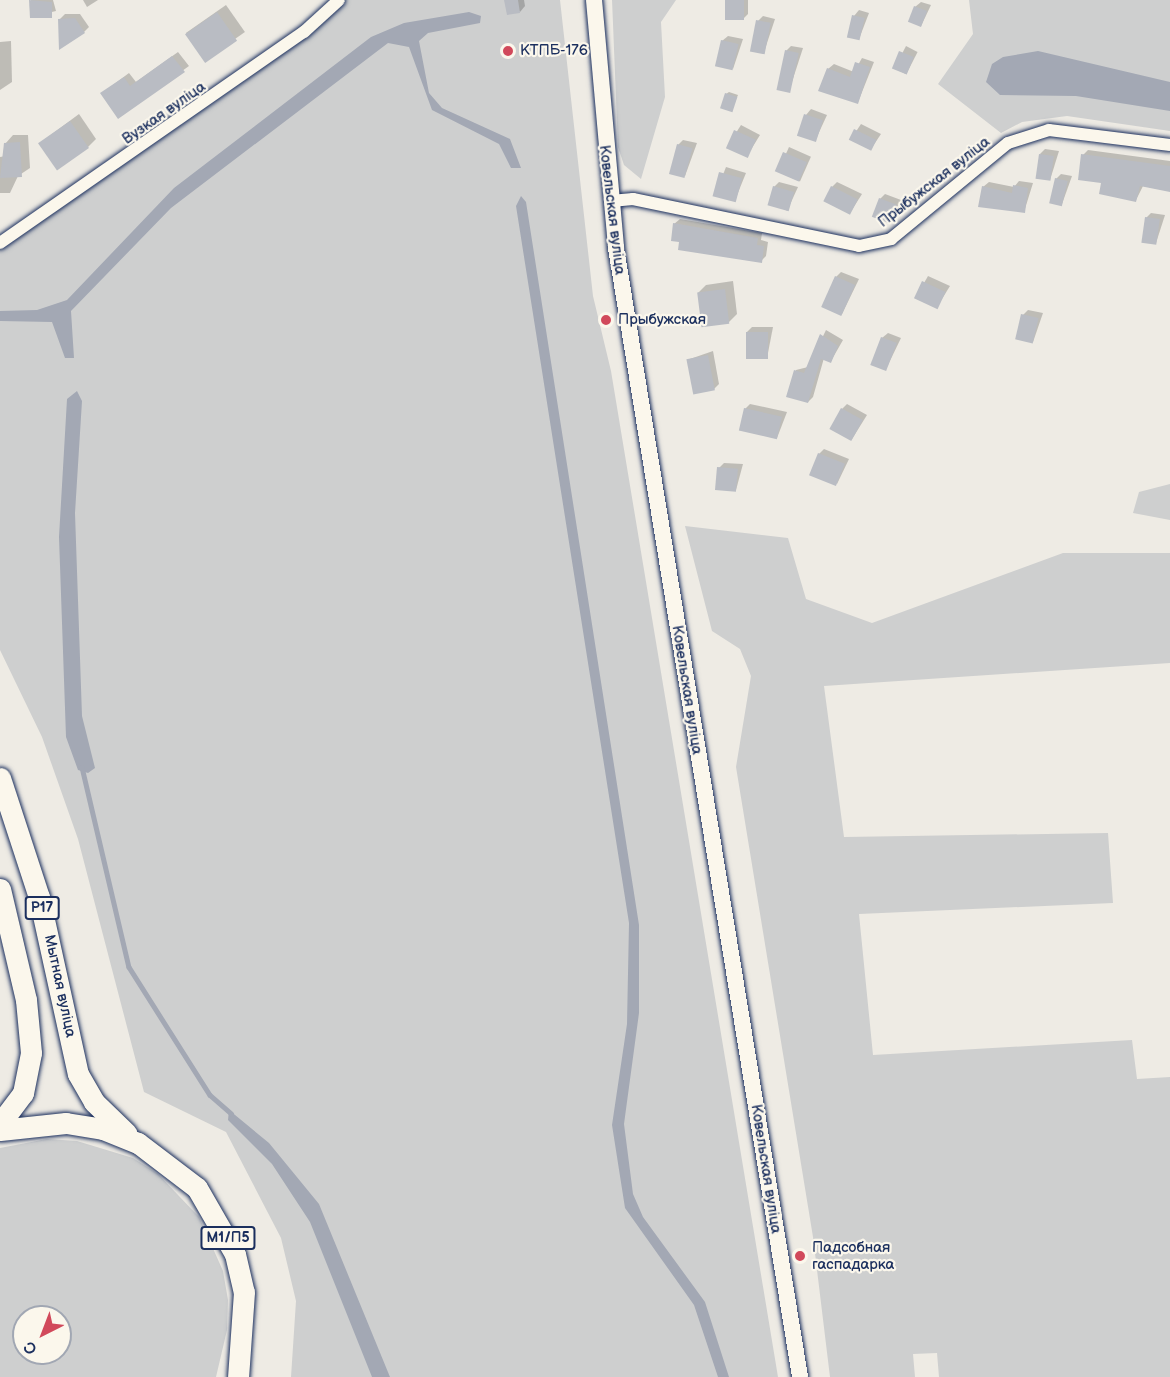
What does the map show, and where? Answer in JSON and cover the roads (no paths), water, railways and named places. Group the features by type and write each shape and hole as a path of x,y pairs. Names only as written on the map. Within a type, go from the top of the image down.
{"highway":[{"name":"Мытная вуліца","path":"0,777 39,897 78,1074 94,1102 138,1143"},
{"name":"Р17","path":"0,889 26,1000 31,1053 23,1093 0,1123"},
{"name":"М1/П5","path":"0,1130 66,1123 138,1143 197,1188 235,1254 244,1292 237,1375"}],"main road":[{"name":"Ковельская вуліца","path":"594,0 611,201 800,1377"}],"street":[{"name":"Вузкая вуліца","path":"0,243 304,32 339,0"},
{"name":"Прыбужская вуліца","path":"611,201 633,199 860,246 891,239 1008,143 1049,130 1170,145"}],"waterway":[{"path":"82,767 129,967 210,1095 231,1113"}],"place":[{"name":"КТПБ-176","path":"508,51"},
{"name":"Прыбужская","path":"606,320"},
{"name":"Падсобная гаспадарка","path":"800,1256"}]}
